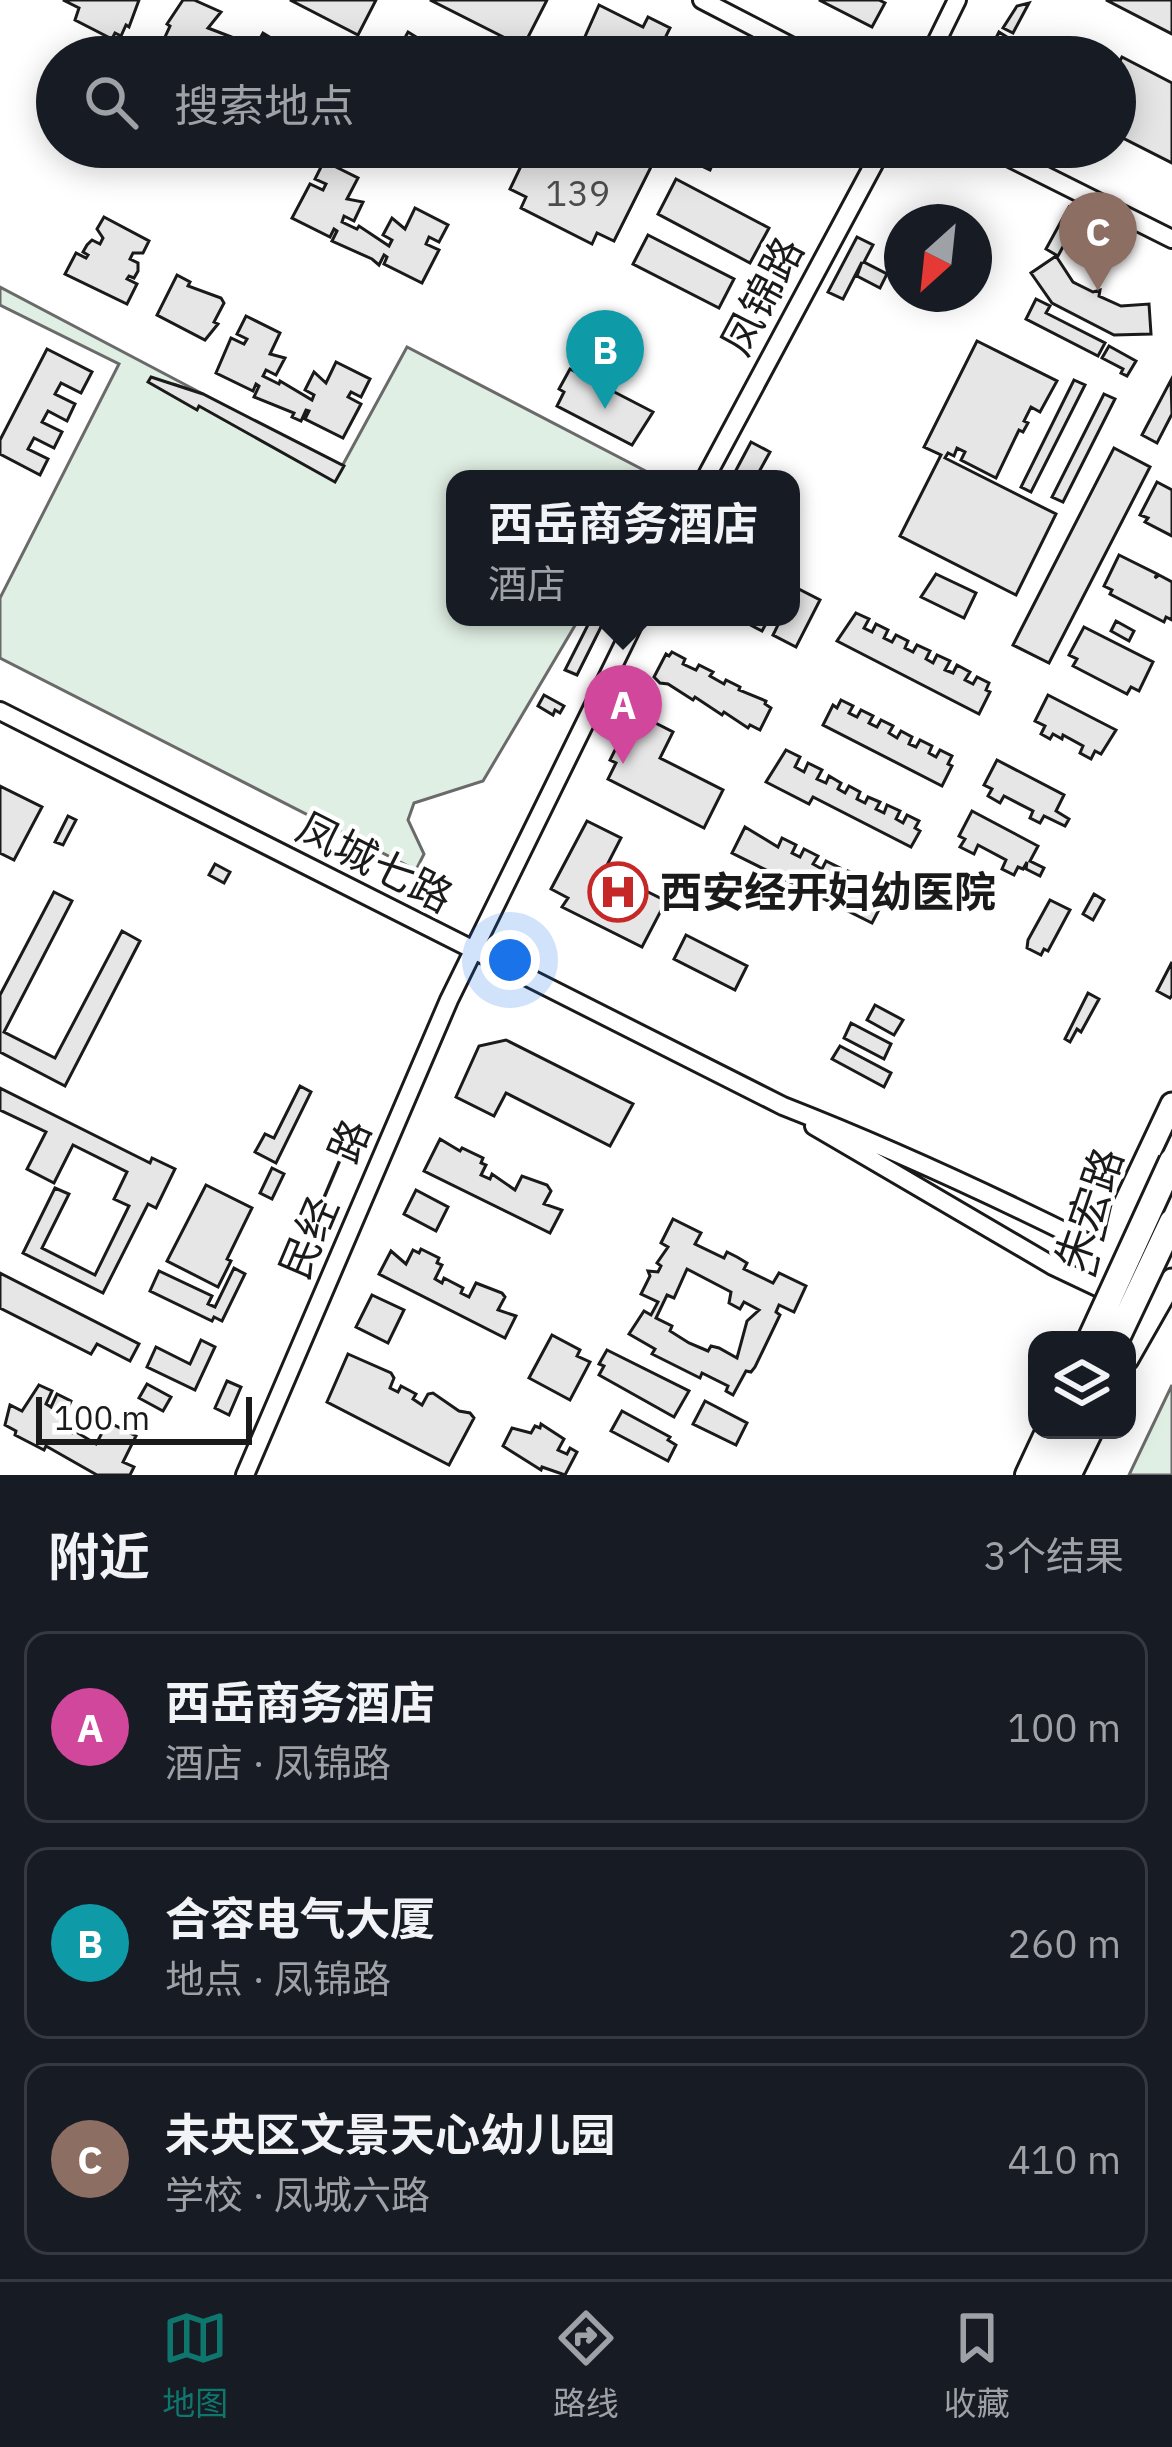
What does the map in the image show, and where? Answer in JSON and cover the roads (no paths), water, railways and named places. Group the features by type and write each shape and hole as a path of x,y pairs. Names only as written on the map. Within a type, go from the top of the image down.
{"highway":[{"path":"1094,1331 1172,1161"},
{"path":"1120,1331 1172,1222"},
{"path":"1028,1475 1045,1439"},
{"path":"1052,1475 1069,1439"}],"main road":[{"name":"朱宏路","path":"1085,1331 1104,1290 1122,1210 1172,1104"},
{"path":"1136,1344 1171,1282"},
{"path":"1017,1475 1034,1439"},
{"path":"1070,1475 1088,1439"}],"street":[{"path":"702,0 771,36"},
{"path":"939,36 957,0"},
{"name":"凤锦路","path":"710,470 872,168"},
{"path":"1030,168 1172,239"},
{"path":"472,952 633,626"},
{"name":"凤城七路","path":"0,711 783,1106 1171,1282"},
{"name":"民经一路","path":"245,1475 472,952"},
{"name":"凤城七路","path":"783,1106 866,1159 1154,1315"}],"place":[{"name":"未央区文景天心幼儿园","path":"1098,291"},
{"name":"合容电气大厦","path":"605,409"},
{"name":"西岳商务酒店","path":"623,764"},
{"name":"西安经开妇幼医院","path":"618,892"}]}
